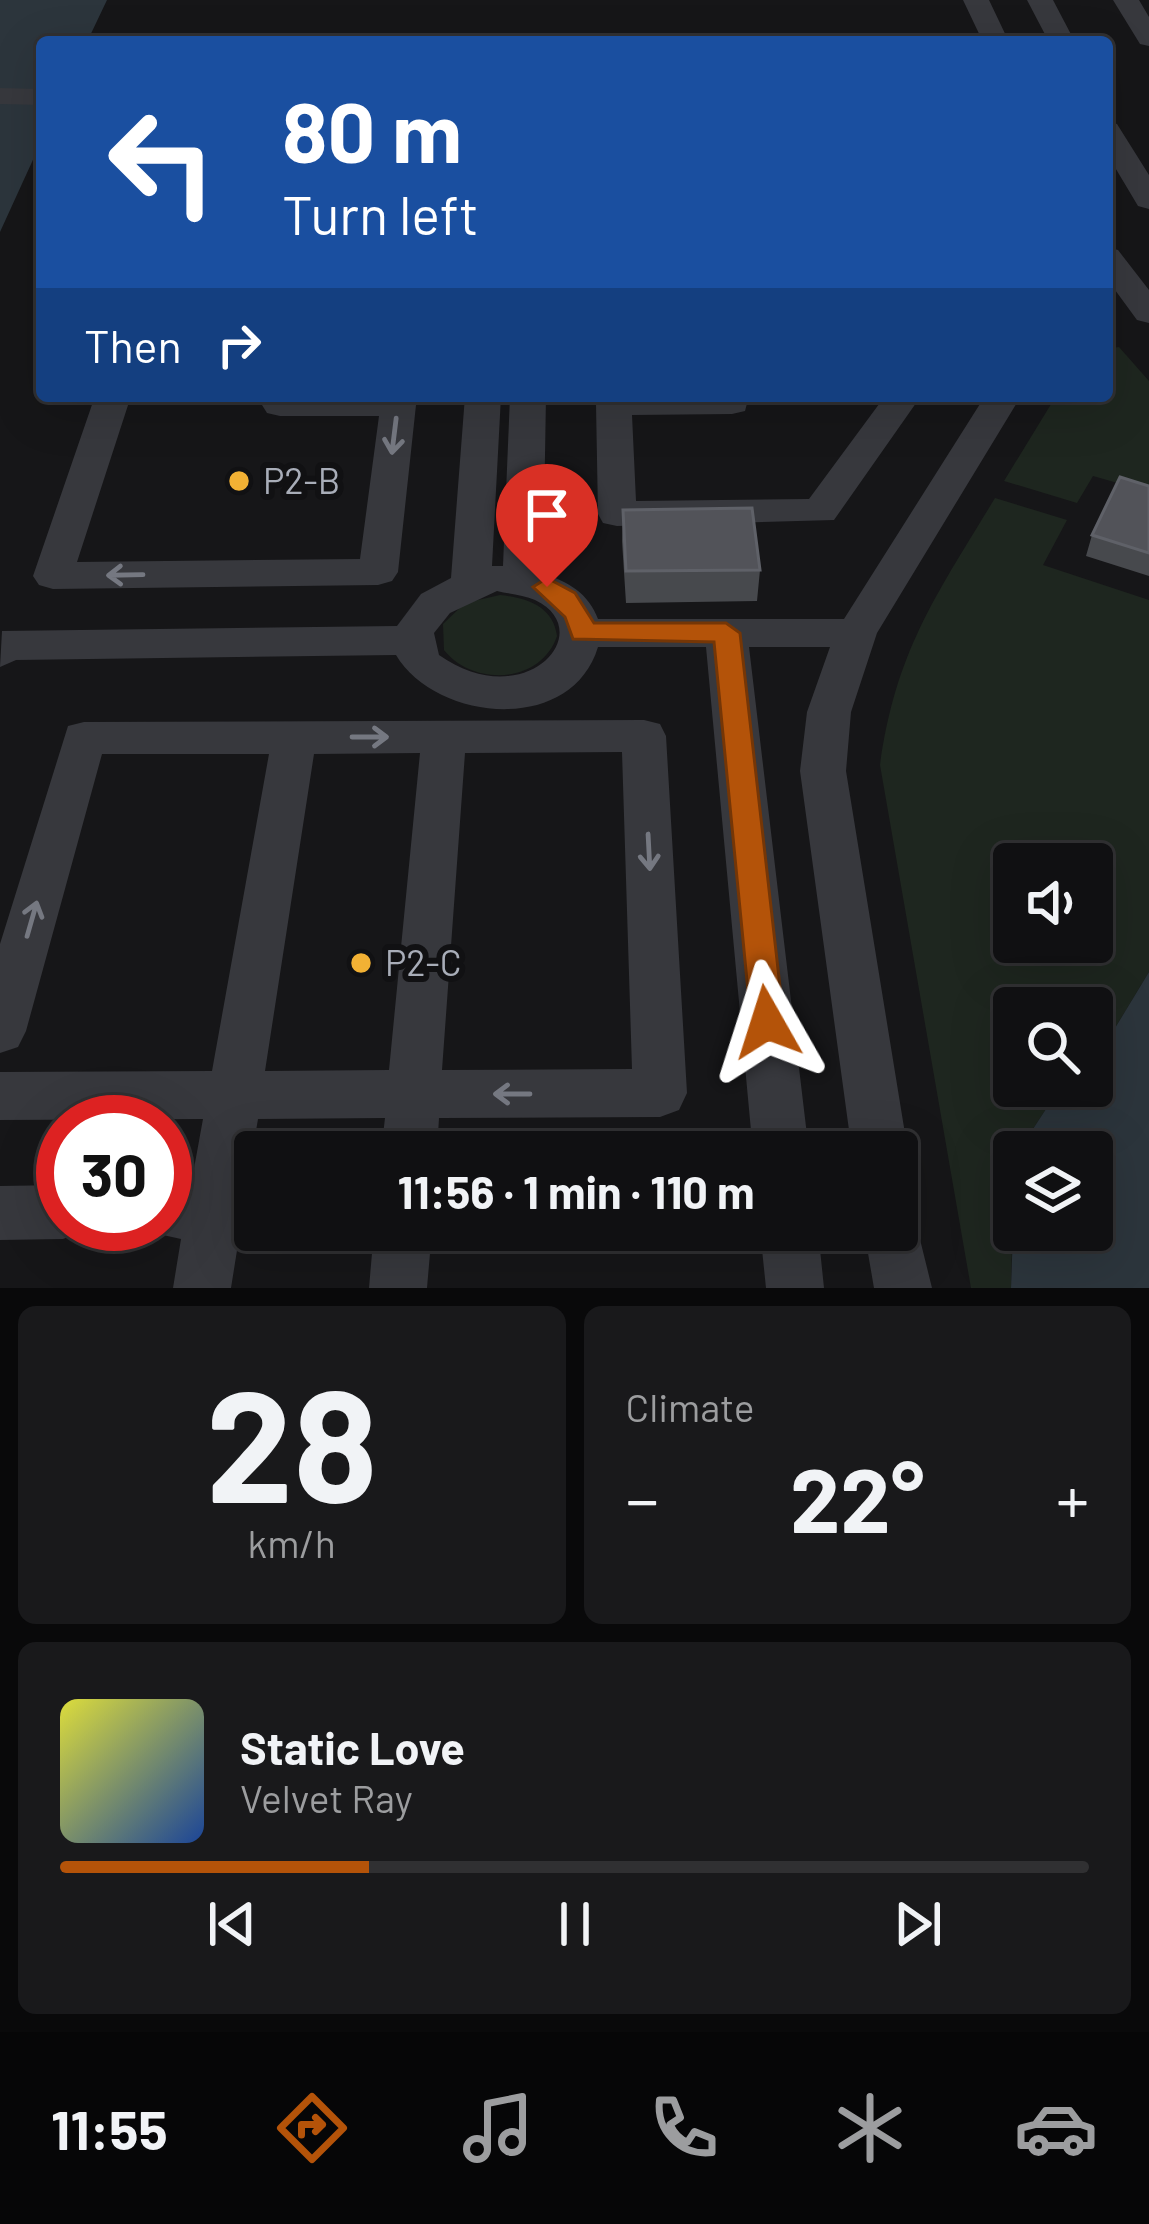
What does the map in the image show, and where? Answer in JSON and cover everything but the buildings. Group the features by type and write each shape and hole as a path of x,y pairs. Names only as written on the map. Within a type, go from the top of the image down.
{"street":[{"path":"976,0 993,36"},
{"path":"1040,0 1058,36"},
{"path":"1126,0 1149,38"},
{"path":"0,96 36,98"},
{"path":"0,120 36,121"},
{"path":"1113,142 1149,200"},
{"path":"1113,265 1149,314"},
{"path":"111,402 53,576 378,572 398,405 281,402"},
{"path":"471,582 483,402"},
{"path":"523,580 528,402"},
{"path":"732,402 614,404 617,514 820,511 899,402"},
{"path":"877,1131 823,771 829,712 856,633 999,402"},
{"path":"523,580 566,599 578,615 583,633 579,652 565,671 543,685 515,693 486,694 458,688 435,676 420,659 415,640 430,604 471,582 523,580"},
{"path":"583,633 856,633"},
{"path":"726,633 779,1131"},
{"path":"0,652 2,646 415,640"},
{"path":"0,1031 84,738 644,736 660,1094 0,1096"},
{"path":"410,1131 444,737"},
{"path":"202,1288 211,1211 294,738"},
{"path":"0,1213 36,1212"},
{"path":"398,1288 401,1251"},
{"path":"791,1251 795,1288"},
{"path":"897,1251 903,1288"}],"shaded area":[{"path":"0,0 107,0 90,36 36,36 36,153 0,232"},
{"path":"1119,347 1149,381 1149,492 1093,476 1077,503 1004,481 1052,402 1113,402 1113,348"},
{"path":"995,498 1067,520 1043,565 1149,600 1149,972 1113,1031 1113,987 993,987 993,1107 1047,1107 1032,1131 993,1131 993,1251 1012,1251 1011,1288 971,1288 880,765 908,655 937,594"},
{"path":"500,595 537,605 550,617 557,636 537,664 505,675 472,670 444,650 443,624 465,603"},
{"path":"1149,972 1149,1288 1011,1288 1012,1251 1113,1251 1113,1131 1032,1131 1047,1107 1113,1107 1113,1031"}],"place":[{"name":"P2-B","path":"239,481"},
{"name":"P2-C","path":"361,963"}],"route":[{"path":"547,587 566,599 583,633 726,633 767,1022"}]}
